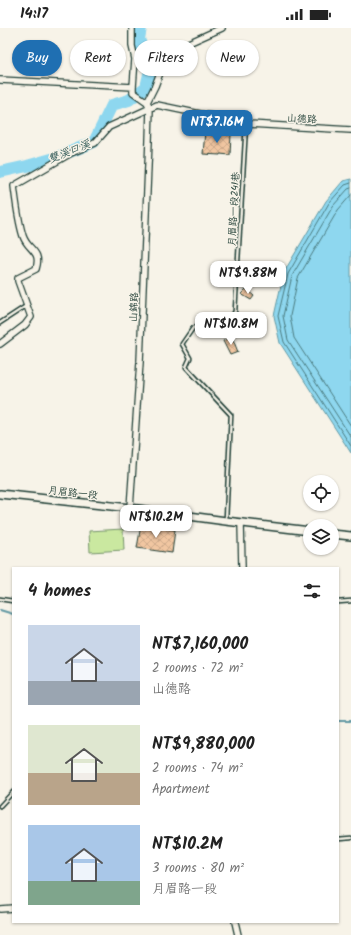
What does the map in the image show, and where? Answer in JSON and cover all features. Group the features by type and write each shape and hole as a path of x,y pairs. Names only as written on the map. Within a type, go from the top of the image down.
{"street":[{"path":"132,28 132,46 135,59 133,89"},
{"name":"山錦路","path":"130,508 140,362 149,141 146,103 156,86 167,54 222,28"},
{"path":"0,80 133,89 146,103 109,127 95,143 71,153 14,186 23,238 37,257 38,261 36,269 18,278 30,317 25,325 0,344"},
{"name":"山德路","path":"146,103 228,118 246,124 351,130"},
{"name":"月眉路一段","path":"0,494 130,508 303,530"},
{"path":"241,523 242,567"},
{"path":"339,535 351,536"},
{"path":"0,909 12,908"},
{"path":"235,923 238,935"}],"lane":[{"name":"月眉路一段241巷","path":"226,521 230,415 186,367 190,358 182,344 193,328 202,325 223,331 230,322 235,311 246,124"},
{"path":"0,323 27,305"},
{"path":"0,599 12,601"},
{"path":"339,602 351,601"},
{"path":"0,806 12,793"},
{"path":"339,839 351,838"}],"green space":[{"path":"123,529 124,550 90,552 89,531"}],"water":[{"path":"351,179 351,453 280,343 274,316 284,272 326,201 343,181"}],"building":[{"path":"205,131 231,134 230,155 203,154"},
{"path":"246,289 254,296 251,300 241,294"},
{"path":"232,337 238,352 230,355 223,341"},
{"path":"141,525 175,530 172,553 137,548"}],"waterway":[{"name":"雙溪口溪","path":"0,172 55,158 94,142 112,105 129,100 146,87 150,70 139,39 141,28"},
{"path":"0,610 12,614"},
{"path":"339,721 351,721"}]}
